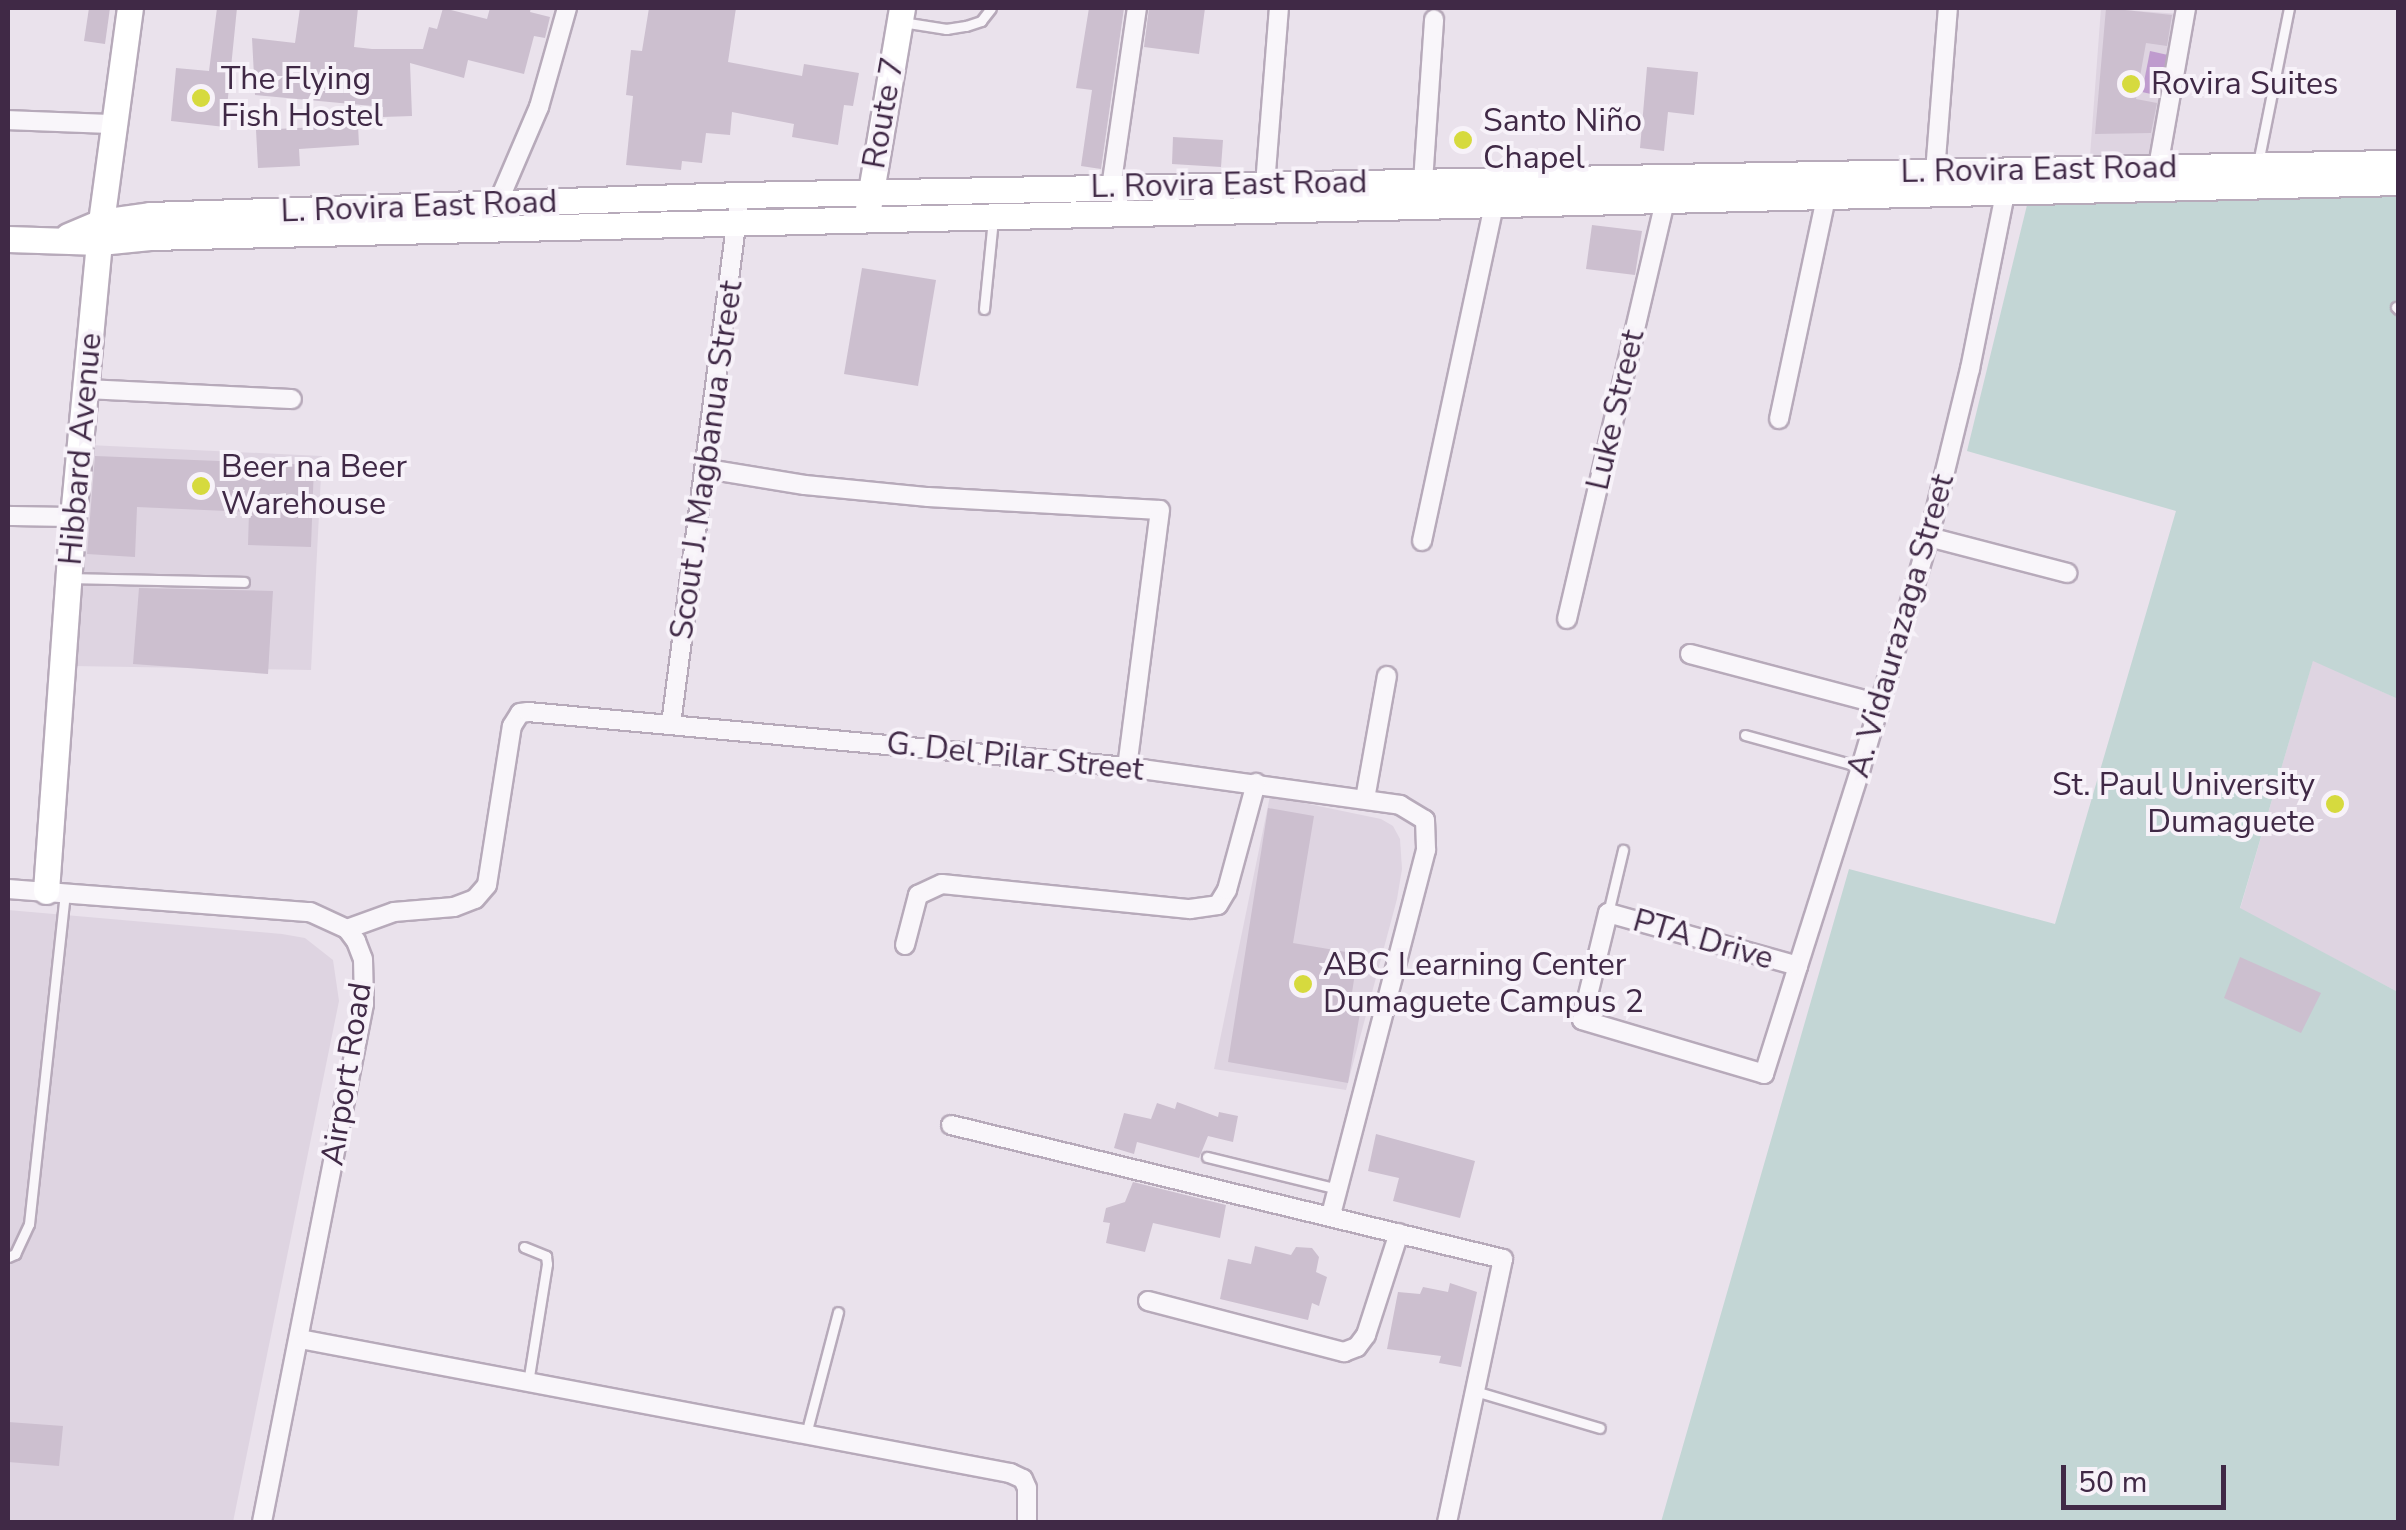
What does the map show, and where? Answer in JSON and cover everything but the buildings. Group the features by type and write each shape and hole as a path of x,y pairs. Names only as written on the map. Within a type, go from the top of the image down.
{"main road":[{"name":"Hibbard Avenue","path":"56,892 73,517 100,232 130,8"},
{"name":"Route 7","path":"867,219 901,15"},
{"name":"L. Rovira East Road","path":"417,218 497,205 740,195 1111,188 1196,199 1265,185 1423,182 1494,204 1666,201 1735,187 1826,198 2158,168 2398,163"},
{"name":"L. Rovira East Road","path":"8,239 64,238 100,232 150,216 737,222 993,216 1196,199 1735,187 1935,172 2007,181 2398,182"}],"street":[{"path":"497,205 539,107 566,8"},
{"path":"1111,188 1137,8"},
{"path":"1265,185 1279,8"},
{"path":"1935,172 1948,8"},
{"path":"2158,168 2186,8"},
{"path":"1423,182 1434,19"},
{"path":"8,120 114,124"},
{"name":"A. Vidaurazaga Street","path":"1608,913 1582,1020 1764,1074 1929,537 1970,368 2007,181"},
{"name":"Scout J. Magbanua Street","path":"671,724 740,195"},
{"path":"1779,419 1826,198"},
{"name":"Luke Street","path":"1567,620 1666,201"},
{"path":"1422,541 1494,204"},
{"path":"86,389 292,399"},
{"path":"706,469 805,485 928,497 1160,510 1127,767"},
{"path":"8,516 73,517"},
{"path":"1929,537 2067,574"},
{"path":"1690,654 1879,704"},
{"path":"1365,799 1386,676"},
{"name":"G. Del Pilar Street","path":"347,929 394,912 454,907 475,899 488,885 512,726 520,714 671,724 1127,767 1365,799 1415,810 1424,820 1428,834 1331,1216"},
{"path":"905,945 918,896 942,884 1190,909 1218,905 1228,890 1256,783"},
{"path":"8,890 290,909 329,918 347,929"},
{"name":"PTA Drive","path":"1608,913 1798,966"},
{"name":"Airport Road","path":"262,1522 364,1004 363,960 347,929"},
{"path":"951,1125 1503,1259 1447,1522"},
{"path":"1148,1301 1344,1352 1357,1347 1366,1335 1398,1234"},
{"path":"300,1339 1010,1472 1024,1479 1027,1488 1026,1522"}],"lane":[{"path":"901,15 946,29 981,21 991,8"},
{"path":"2257,166 2289,8"},
{"path":"984,309 993,216"},
{"path":"69,578 244,582"},
{"path":"1744,734 1861,767"},
{"path":"1608,913 1623,850"},
{"path":"8,1257 15,1254 29,1224 56,892"},
{"path":"1207,1157 1338,1190"},
{"path":"524,1247 546,1256 547,1264 528,1382"},
{"path":"806,1434 838,1312"},
{"path":"1475,1390 1600,1428"}],"shaded area":[{"name":"Rovira Suites","path":"2101,8 2179,14 2154,155 2090,156"},
{"path":"2150,51 2168,55 2160,96 2142,92"},
{"path":"2398,196 2398,699 2313,661 2240,908 2398,992 2398,1522 1661,1522 1849,869 2055,924 2176,511 1967,451 2027,205"},
{"path":"89,445 322,456 311,670 72,666"},
{"name":"St. Paul University Dumaguete","path":"2313,660 2398,699 2398,992 2240,909"},
{"name":"ABC Learning Center Dumaguete Campus 2","path":"1270,796 1381,819 1393,826 1400,839 1402,869 1397,899 1346,1090 1214,1069"},
{"path":"8,910 282,934 305,938 333,960 339,1001 233,1522 8,1522"}],"place":[{"name":"Rovira Suites","path":"2131,84"},
{"name":"The Flying Fish Hostel","path":"201,98"},
{"name":"Santo Niño Chapel","path":"1463,140"},
{"name":"Beer na Beer Warehouse","path":"201,486"},
{"name":"St. Paul University Dumaguete","path":"2335,804"},
{"name":"ABC Learning Center Dumaguete Campus 2","path":"1303,984"}]}
